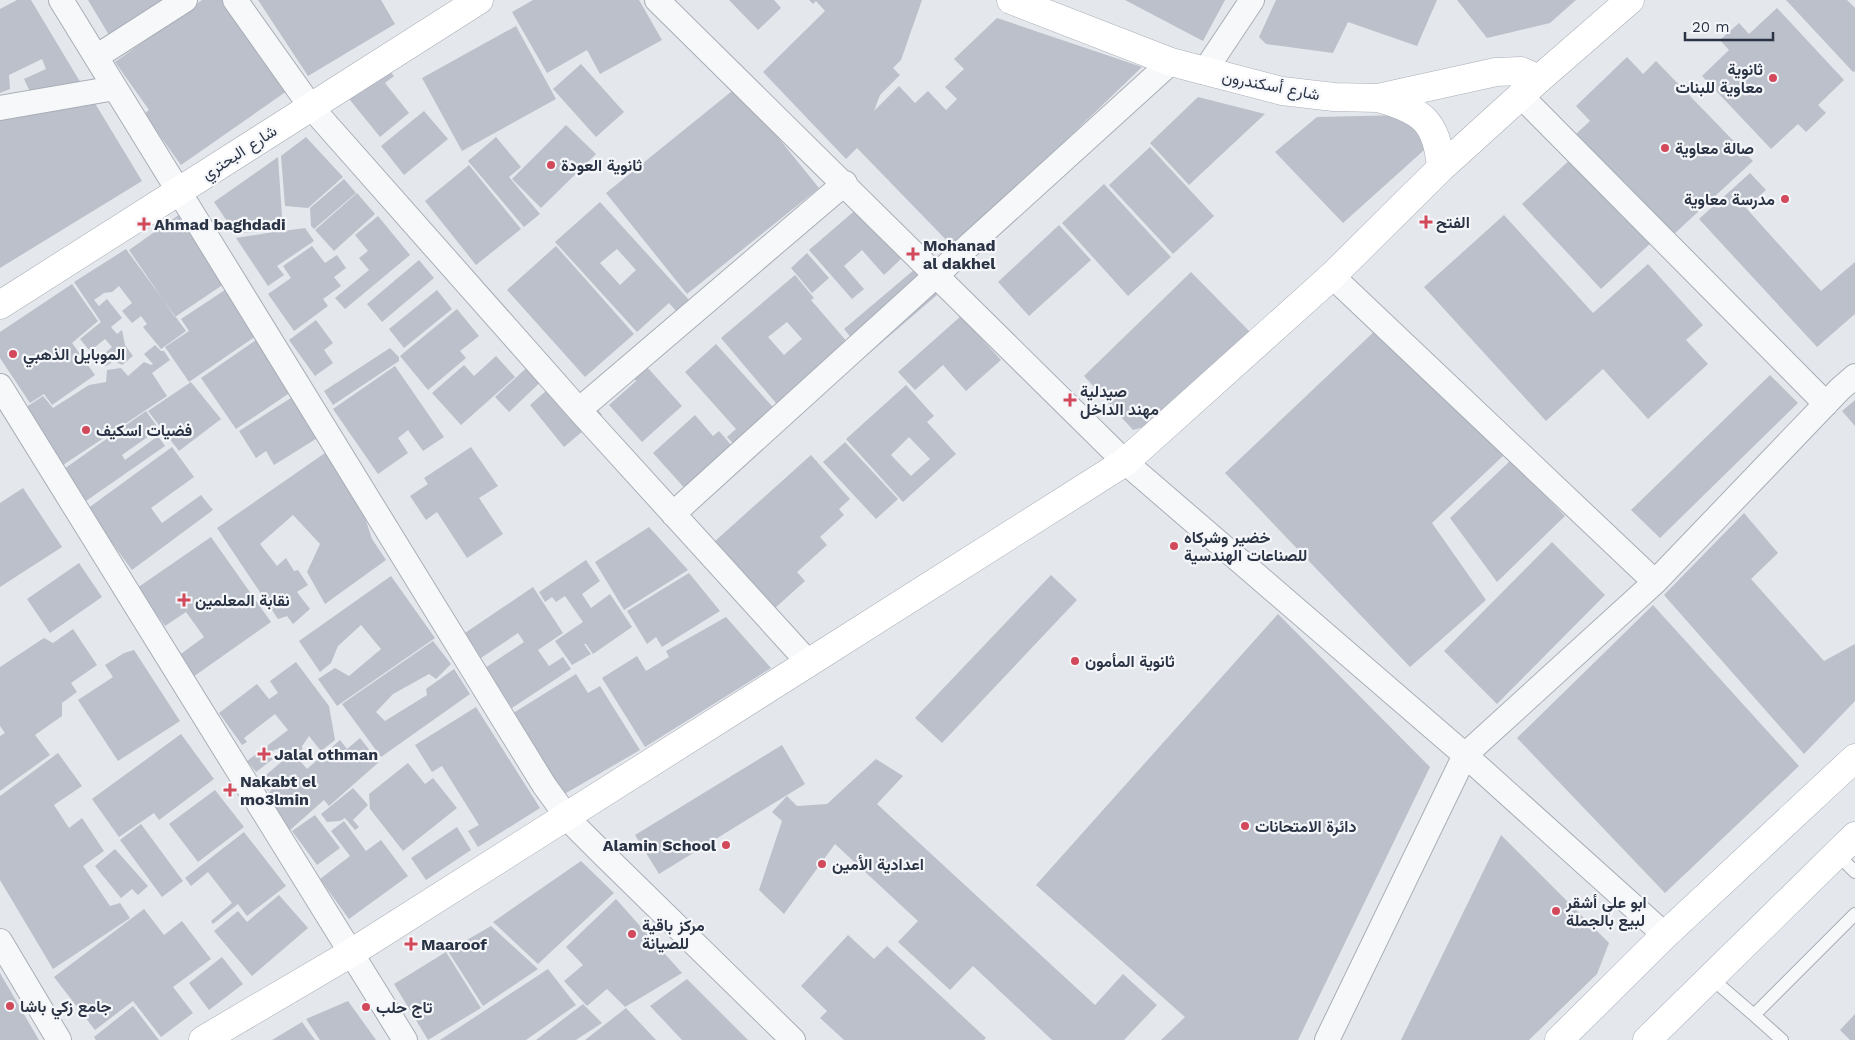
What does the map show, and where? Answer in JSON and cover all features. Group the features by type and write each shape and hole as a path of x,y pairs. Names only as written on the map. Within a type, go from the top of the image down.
{"main road":[{"name":"شارع البحتري","path":"0,305 479,0"},
{"name":"شارع أسكندرون","path":"1012,0 1171,62 1282,91 1334,97 1378,98 1496,72 1521,71 1530,87"},
{"path":"203,1040 352,953 1125,462 1332,276 1441,168 1630,0"},
{"path":"1378,98 1407,106 1427,121 1439,143 1441,168"},
{"path":"1559,1040 1665,935 1855,758"},
{"path":"1647,1040 1711,978 1849,854"}],"street":[{"path":"61,0 539,776 567,816 604,855 793,1040"},
{"path":"96,57 185,0"},
{"path":"235,0 311,107 579,410 809,663"},
{"path":"657,0 845,183 1125,462 1465,756 1665,935"},
{"path":"1204,72 1252,0"},
{"path":"673,514 1171,62"},
{"path":"1530,87 1826,404"},
{"path":"0,108 114,88"},
{"path":"579,410 845,183"},
{"path":"1332,276 1655,582"},
{"path":"1327,1040 1465,756 1655,582 1855,376"},
{"path":"0,386 405,1040"},
{"path":"0,941 59,1040"}],"lane":[{"path":"1754,1015 1855,914"},
{"path":"1711,978 1782,1040"}],"building":[{"path":"17,0 31,0 85,90 31,94 24,79 46,69 42,59 9,75 10,89 0,93 0,9"},
{"path":"88,0 167,0 109,35"},
{"path":"202,0 222,0 287,91 181,165 144,114 149,110 115,62"},
{"path":"258,0 381,0 395,24 308,76"},
{"path":"533,0 639,0 662,40 600,74 587,50 547,73 512,12"},
{"path":"729,0 774,0 781,8 758,30"},
{"path":"809,0 922,0 901,60 893,68 900,75 880,95 874,111 899,86 915,103 928,91 946,110 957,99 945,87 964,69 954,59 997,18 1142,67 954,248 857,148 846,159 763,72 825,11 816,1 813,4"},
{"path":"1125,0 1225,0 1203,41"},
{"path":"1276,0 1437,0 1417,46 1348,22 1333,53 1266,44 1259,37"},
{"path":"1457,0 1576,0 1550,23 1487,38"},
{"path":"1786,0 1847,0 1855,8 1855,71 1853,72"},
{"name":"ثانوية معاوية للبنات","path":"1777,8 1844,80 1818,105 1826,113 1806,132 1798,124 1771,149 1702,76 1729,50 1720,40 1739,23 1749,34"},
{"path":"516,26 556,99 462,151 422,78"},
{"name":"صالة معاوية","path":"1627,57 1643,74 1656,61 1753,161 1673,235 1576,134 1590,121 1576,106"},
{"path":"581,64 624,112 596,137 553,89"},
{"path":"387,68 394,76 385,83 409,113 380,137 346,95"},
{"path":"737,87 819,188 687,294 606,193"},
{"path":"1198,97 1265,114 1189,185 1150,143"},
{"path":"93,100 142,181 0,268 0,114"},
{"path":"424,111 448,139 404,175 381,146"},
{"path":"1405,115 1432,143 1343,223 1275,152 1317,117"},
{"path":"566,125 596,154 541,208 512,179"},
{"path":"306,137 343,177 308,208 285,206 281,156"},
{"path":"496,137 521,167 509,177 540,214 524,227 468,161"},
{"path":"1150,147 1214,216 1173,254 1109,185"},
{"path":"1574,156 1653,241 1601,289 1522,204"},
{"path":"278,157 283,231 305,228 314,241 277,266 284,275 268,286 236,238 280,231 235,233 214,202"},
{"path":"469,165 521,229 476,265 425,201"},
{"path":"1750,173 1766,190 1746,208 1821,291 1855,262 1855,314 1817,347 1699,219"},
{"path":"344,179 356,193 314,229 311,226 310,208"},
{"path":"1104,184 1171,257 1128,296 1062,223"},
{"path":"357,193 375,214 334,251 315,230"},
{"path":"600,202 690,301 678,313 669,303 637,332 555,242","holes":["617,249 636,270 620,285 600,263"]},
{"path":"859,207 903,257 884,275 862,250 844,266 864,289 852,299 809,250"},
{"path":"180,214 227,282 175,317 129,250"},
{"path":"1504,215 1593,313 1648,264 1703,325 1686,340 1708,364 1648,419 1603,369 1546,421 1424,287"},
{"path":"378,216 410,255 345,309 335,298 369,270 359,258 368,251 355,235"},
{"path":"1059,225 1091,260 1029,316 998,282"},
{"path":"312,246 325,263 337,255 346,268 334,277 341,286 323,299 328,306 294,331 268,294 291,278 283,266"},
{"path":"556,246 634,334 585,377 507,290"},
{"path":"126,249 186,331 161,349 143,327 147,324 141,316 132,323 122,311 132,303 119,286 112,292 104,293 94,300 99,306 107,299 122,318 111,327 117,334 122,330 125,345 133,356 122,365 114,361 106,366 96,361 112,347 105,339 90,351 80,339 101,322 74,282"},
{"path":"807,253 829,278 812,293 791,268"},
{"path":"419,260 434,278 382,322 367,304"},
{"path":"915,269 937,295 866,356 844,329"},
{"path":"1191,272 1252,334 1151,425 1133,430 1084,376"},
{"path":"795,275 814,298 811,300 861,358 781,409 721,338","holes":["787,322 802,339 784,355 768,337"]},
{"path":"72,284 98,321 72,343 95,375 52,405 44,394 30,403 0,358 0,332"},
{"path":"228,288 259,334 189,382 165,347 189,331 181,319"},
{"path":"437,290 452,309 404,348 389,329"},
{"path":"457,309 479,336 460,351 466,358 428,390 400,356"},
{"path":"961,316 1001,360 966,391 943,365 915,390 898,372"},
{"path":"316,320 333,343 324,350 333,363 315,376 289,340"},
{"path":"1379,327 1503,456 1432,523 1486,600 1410,667 1225,473"},
{"path":"259,338 294,390 236,429 201,378"},
{"path":"716,344 780,415 740,451 727,437 736,429 685,372"},
{"path":"155,345 161,351 164,351 170,360 152,373 167,396 60,467 22,410 43,396 53,408 89,385 106,382 107,370 121,368 128,376 144,362 151,365 153,364 144,354"},
{"path":"390,348 399,357 399,361 333,405 324,391"},
{"path":"496,356 515,377 461,425 432,393 464,365 474,376"},
{"path":"536,359 549,374 509,412 495,397"},
{"path":"395,366 444,437 423,451 408,430 398,438 408,453 378,474 333,409"},
{"path":"647,367 682,406 642,442 609,405 636,381 634,378"},
{"path":"1770,375 1798,403 1660,538 1631,510"},
{"path":"191,382 221,419 179,451 148,411"},
{"path":"906,385 934,416 927,422 956,454 903,502 846,439","holes":["909,437 930,459 911,476 891,455"]},
{"path":"547,390 563,409 584,392 602,415 564,447 530,405"},
{"path":"294,396 319,437 274,465 266,451 256,458 239,431"},
{"path":"1855,400 1855,426 1842,411"},
{"path":"146,411 159,429 122,455 125,460 158,436 165,446 86,501 64,469"},
{"path":"695,415 713,436 719,431 738,453 689,493 653,453"},
{"path":"845,442 898,499 876,519 823,462"},
{"path":"172,447 194,477 151,508 162,523 201,495 213,510 132,570 87,509"},
{"path":"471,447 498,486 479,498 503,534 467,558 437,512 426,520 410,496 428,484 424,478"},
{"path":"325,453 357,493 372,539 386,560 325,604 307,572 320,544 293,515 260,544 277,566 286,558 294,571 298,570 308,585 297,592 310,609 293,624 287,616 278,619 217,528"},
{"path":"811,455 850,499 839,509 844,515 820,537 827,545 797,572 805,581 774,609 714,542"},
{"path":"1511,460 1565,516 1497,582 1450,518"},
{"path":"23,488 62,547 0,587 0,503"},
{"path":"1744,513 1778,553 1751,579 1824,661 1855,644 1855,701 1804,754 1664,595"},
{"path":"649,527 688,570 624,610 595,562"},
{"path":"211,537 271,622 193,677 178,656 204,637 186,612 165,626 137,588"},
{"path":"1552,542 1605,595 1497,704 1444,651"},
{"path":"586,560 600,581 582,594 591,608 610,594 632,627 593,654 584,644 591,654 572,665 555,641 583,622 565,596 556,602 552,597 545,602 539,592"},
{"path":"79,563 102,597 50,633 27,599"},
{"path":"689,573 720,611 662,647 656,637 647,644 627,611"},
{"path":"1051,575 1077,600 942,743 915,718"},
{"path":"391,576 435,638 337,706 318,679 335,668 349,676 381,649 361,625 338,646 331,663 320,672 299,641"},
{"path":"533,587 563,633 538,650 549,666 563,657 571,669 512,708 485,668 524,642 518,633 481,658 465,633"},
{"path":"1653,605 1799,766 1665,893 1517,738"},
{"name":"دائرة الامتحانات","path":"1278,614 1430,767 1298,1040 1161,1040 1185,1017 1036,885"},
{"path":"726,617 771,668 645,747 602,678 637,656 646,671 669,657 666,651"},
{"path":"73,629 97,665 71,683 77,692 62,703 62,716 35,735 50,755 0,791 0,736 5,733 0,726 0,667 44,638 53,643"},
{"path":"433,641 451,664 436,679 429,674 393,694 376,712 385,721 427,695 426,689 454,669 470,694 381,757 342,704"},
{"path":"134,650 180,721 118,761 78,700 113,677 105,665 124,653"},
{"path":"296,662 329,706 335,740 321,751 309,736 302,746 303,754 300,761 307,769 340,740 347,749 360,738 379,762 329,806 324,800 289,831 265,797 285,774 268,791 259,781 287,757 282,751 276,749 269,754 273,759 256,772 247,761 288,730 275,714 244,738 247,742 242,745 219,713 257,684 269,699 278,693 270,681"},
{"path":"576,674 588,693 600,686 640,750 561,796 510,715"},
{"path":"476,707 540,808 478,847 468,831 479,825 442,766 432,772 415,745"},
{"path":"181,734 214,779 159,820 154,813 119,837 92,799"},
{"path":"782,745 805,784 659,874 635,835"},
{"path":"58,753 82,786 54,805 69,828 82,818 104,851 83,866 110,906 120,903 130,918 53,969 0,880 0,796"},
{"name":"اعدادية الأمين","path":"876,759 903,776 877,804 1095,1005 1123,974 1157,1005 1124,1040 1052,1040 973,966 950,990 898,942 918,921 835,844 784,914 759,890 782,821 772,812 787,796 797,806 827,804"},
{"path":"408,763 425,784 433,778 457,808 403,851 370,809 369,794"},
{"path":"353,788 368,805 353,820 359,827 355,830 345,818 340,821 327,822 321,814"},
{"path":"215,790 244,827 198,862 169,824"},
{"path":"315,815 340,848 317,865 292,831"},
{"path":"344,821 366,851 381,840 408,876 349,919 320,879 350,856 331,831"},
{"path":"141,824 183,881 162,897 120,840"},
{"path":"457,827 471,850 426,880 411,858"},
{"path":"244,832 286,886 247,916 238,904 213,924 211,921 232,903 208,872 191,886 185,878"},
{"path":"1501,835 1609,943 1597,974 1529,1040 1401,1040"},
{"path":"115,849 148,886 138,895 132,889 121,898 95,866"},
{"path":"581,861 614,893 538,964 493,922"},
{"path":"279,895 308,928 252,976 214,931 238,911 247,922"},
{"path":"616,899 682,973 625,1007 607,989 587,1006 564,981 583,965 566,947"},
{"path":"144,909 164,935 182,921 211,959 173,987 193,1013 161,1037 133,1001 95,1030 54,977"},
{"path":"491,926 538,969 483,1006 448,951"},
{"path":"848,935 874,959 887,946 986,1038 984,1040 844,1040 820,1018 827,1011 801,986"},
{"path":"446,952 481,1008 428,1040 394,984"},
{"path":"222,957 243,984 209,1010 189,983"},
{"path":"548,969 576,1005 526,1040 440,1040"},
{"name":"جامع زكي باشا","path":"0,973 39,1040 0,1040"},
{"path":"687,979 748,1040 682,1040 650,1006"},
{"path":"348,1001 376,1040 320,1040 306,1019"},
{"path":"583,1004 602,1023 576,1040 536,1040"},
{"path":"133,1006 159,1040 96,1040 94,1037"},
{"path":"626,1008 656,1040 585,1040"},
{"path":"1855,1014 1855,1040 1850,1040 1840,1030"},
{"path":"302,1022 315,1040 272,1040"}],"place":[{"name":"ثانوية معاوية للبنات","path":"1773,78"},
{"name":"صالة معاوية","path":"1665,148"},
{"name":"ثانوية العودة","path":"551,165"},
{"name":"مدرسة معاوية","path":"1785,199"},
{"name":"الفتح","path":"1426,222"},
{"name":"Ahmad baghdadi","path":"144,224"},
{"name":"Mohanad al dakhel","path":"913,254"},
{"name":"الموبايل الذهبي","path":"13,354"},
{"name":"صيدلية مهند الداخل","path":"1070,400"},
{"name":"فضيات اسكيف","path":"86,430"},
{"name":"خضير وشركاه للصناعات الهندسية","path":"1174,546"},
{"name":"نقابة المعلمين","path":"184,600"},
{"name":"ثانوية المأمون","path":"1075,661"},
{"name":"Jalal othman","path":"264,754"},
{"name":"Nakabt el mo3lmin","path":"230,790"},
{"name":"دائرة الامتحانات","path":"1245,826"},
{"name":"Alamin School","path":"726,845"},
{"name":"اعدادية الأمين","path":"822,864"},
{"name":"ابو علي أشقر لبيع بالجملة","path":"1556,911"},
{"name":"مركز باقية للصيانة","path":"632,934"},
{"name":"Maaroof","path":"411,944"},
{"name":"جامع زكي باشا","path":"10,1006"},
{"name":"تاج حلب","path":"366,1007"}]}
